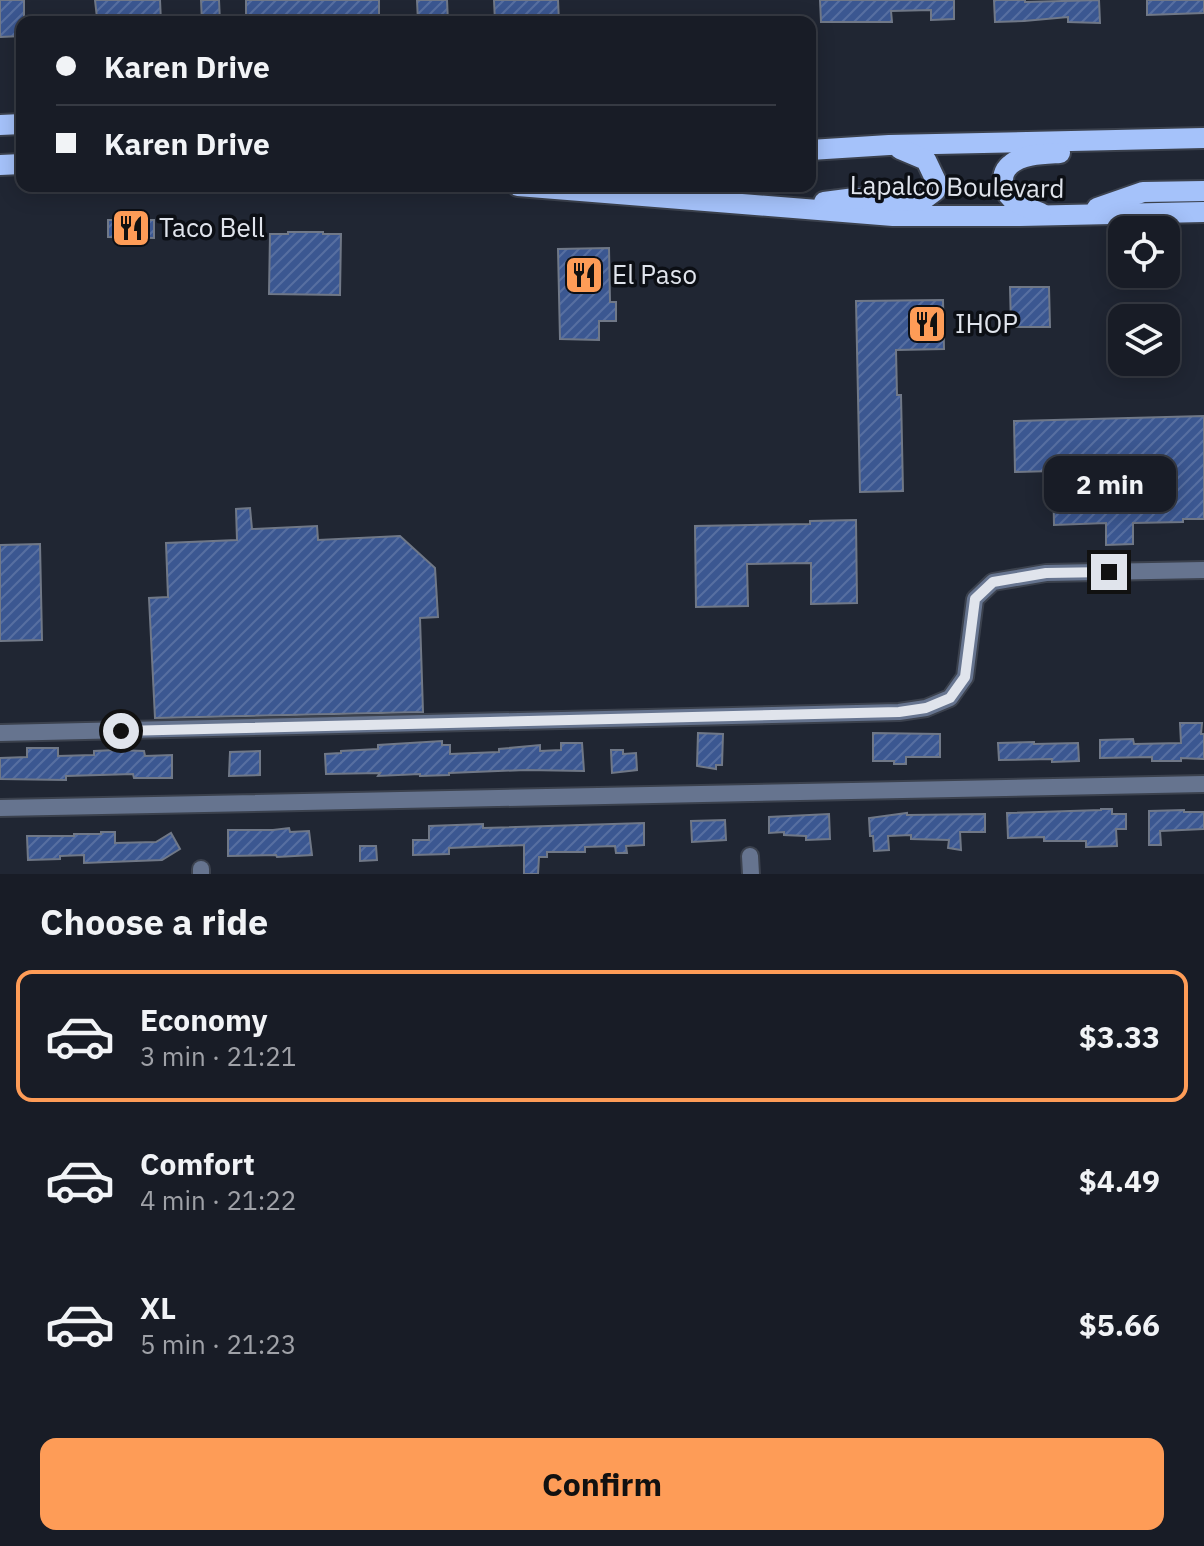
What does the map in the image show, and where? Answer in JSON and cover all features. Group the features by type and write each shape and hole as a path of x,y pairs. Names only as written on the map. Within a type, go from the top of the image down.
{"main road":[{"name":"Lapalco Boulevard","path":"816,150 889,145 1204,138"},
{"path":"1047,216 1015,202 1007,193 1003,173 1011,164 1044,154 1091,150 1143,139"},
{"path":"785,207 855,198 923,200 935,191 936,181 926,160 889,145"},
{"path":"1078,215 1143,192 1204,191"},
{"name":"Lapalco Boulevard","path":"594,192 893,216 1204,212"}],"street":[{"path":"0,733 899,712 926,708 950,698 965,677 975,599 993,582 1046,573 1204,570"},
{"path":"0,808 1204,784"},
{"path":"750,856 751,874"}],"building":[{"path":"0,0 24,0 24,16 16,16 16,36 0,37"},
{"path":"95,0 160,0 161,16 97,16"},
{"path":"201,0 219,0 220,16 202,16"},
{"path":"246,0 379,0 379,16 246,16"},
{"path":"417,0 447,0 448,16 418,16"},
{"path":"494,0 558,0 559,16 495,16"},
{"path":"820,0 954,0 954,19 931,20 931,10 891,11 892,22 821,22"},
{"path":"994,0 1099,0 1100,23 1068,22 1068,17 995,22"},
{"path":"1147,0 1204,0 1204,13 1147,15"},
{"name":"Taco Bell","path":"108,220 154,220 154,238 108,237"},
{"path":"270,234 341,234 340,295 269,294"},
{"name":"El Paso","path":"609,248 610,302 616,302 616,321 599,321 599,340 560,339 558,249"},
{"path":"1010,287 1049,287 1050,327 1011,327"},
{"path":"943,300 944,349 896,350 897,395 901,395 903,491 860,492 856,301"},
{"path":"1204,416 1204,519 1133,523 1133,544 1106,545 1106,523 1054,525 1053,471 1015,472 1014,421"},
{"path":"250,508 252,529 317,526 318,540 400,536 435,568 438,617 420,618 423,712 155,718 149,598 168,597 166,543 237,540 236,509"},
{"path":"856,520 857,603 811,604 811,563 747,564 748,606 696,607 695,526"},
{"path":"40,544 42,640 0,641 0,545"},
{"path":"1180,723 1202,723 1204,759 1152,761 1152,757 1100,758 1100,740 1133,739 1134,744 1181,743"},
{"path":"698,733 723,734 722,765 716,765 716,769 697,766"},
{"path":"873,733 940,734 940,757 906,757 906,764 873,761"},
{"path":"442,741 442,745 450,745 450,754 499,752 499,749 540,745 540,751 561,750 561,743 582,743 584,771 526,770 420,776 326,774 325,754 378,749 378,745"},
{"path":"998,743 1078,743 1079,761 999,760"},
{"path":"27,748 58,748 58,756 94,755 94,751 116,750 144,751 145,756 172,755 172,778 134,778 133,774 66,776 66,780 0,779 0,758 27,757"},
{"path":"611,750 623,750 623,754 636,753 637,770 612,773"},
{"path":"260,751 260,775 229,776 230,752"},
{"path":"1112,809 1112,814 1126,814 1126,829 1116,829 1117,846 1086,847 1086,841 1044,841 1044,837 1008,838 1007,813"},
{"path":"1149,811 1204,812 1204,829 1160,831 1161,845 1149,845"},
{"path":"907,813 985,814 985,832 960,832 961,850 948,848 949,840 911,839 911,835 888,836 889,850 874,851 869,818"},
{"path":"829,814 830,839 806,840 806,836 769,833 769,817"},
{"path":"725,820 726,840 692,842 691,821"},
{"path":"644,823 644,845 626,846 627,853 616,853 615,846 585,847 585,852 547,852 547,857 539,857 538,874 524,874 524,845 449,848 449,854 413,855 413,840 429,840 429,826 483,824 483,828"},
{"path":"289,828 290,832 309,831 312,855 228,856 228,830"},
{"path":"115,832 115,843 156,842 171,833 180,849 162,860 84,863 84,855 28,860 27,836 74,836"},
{"path":"360,846 376,846 377,860 360,861"}],"place":[{"name":"Taco Bell","path":"131,228"},
{"name":"El Paso","path":"584,275"},
{"name":"IHOP","path":"927,324"}],"route":[{"path":"121,731 899,712 926,708 950,698 965,677 975,599 993,582 1046,573 1109,572"}]}
